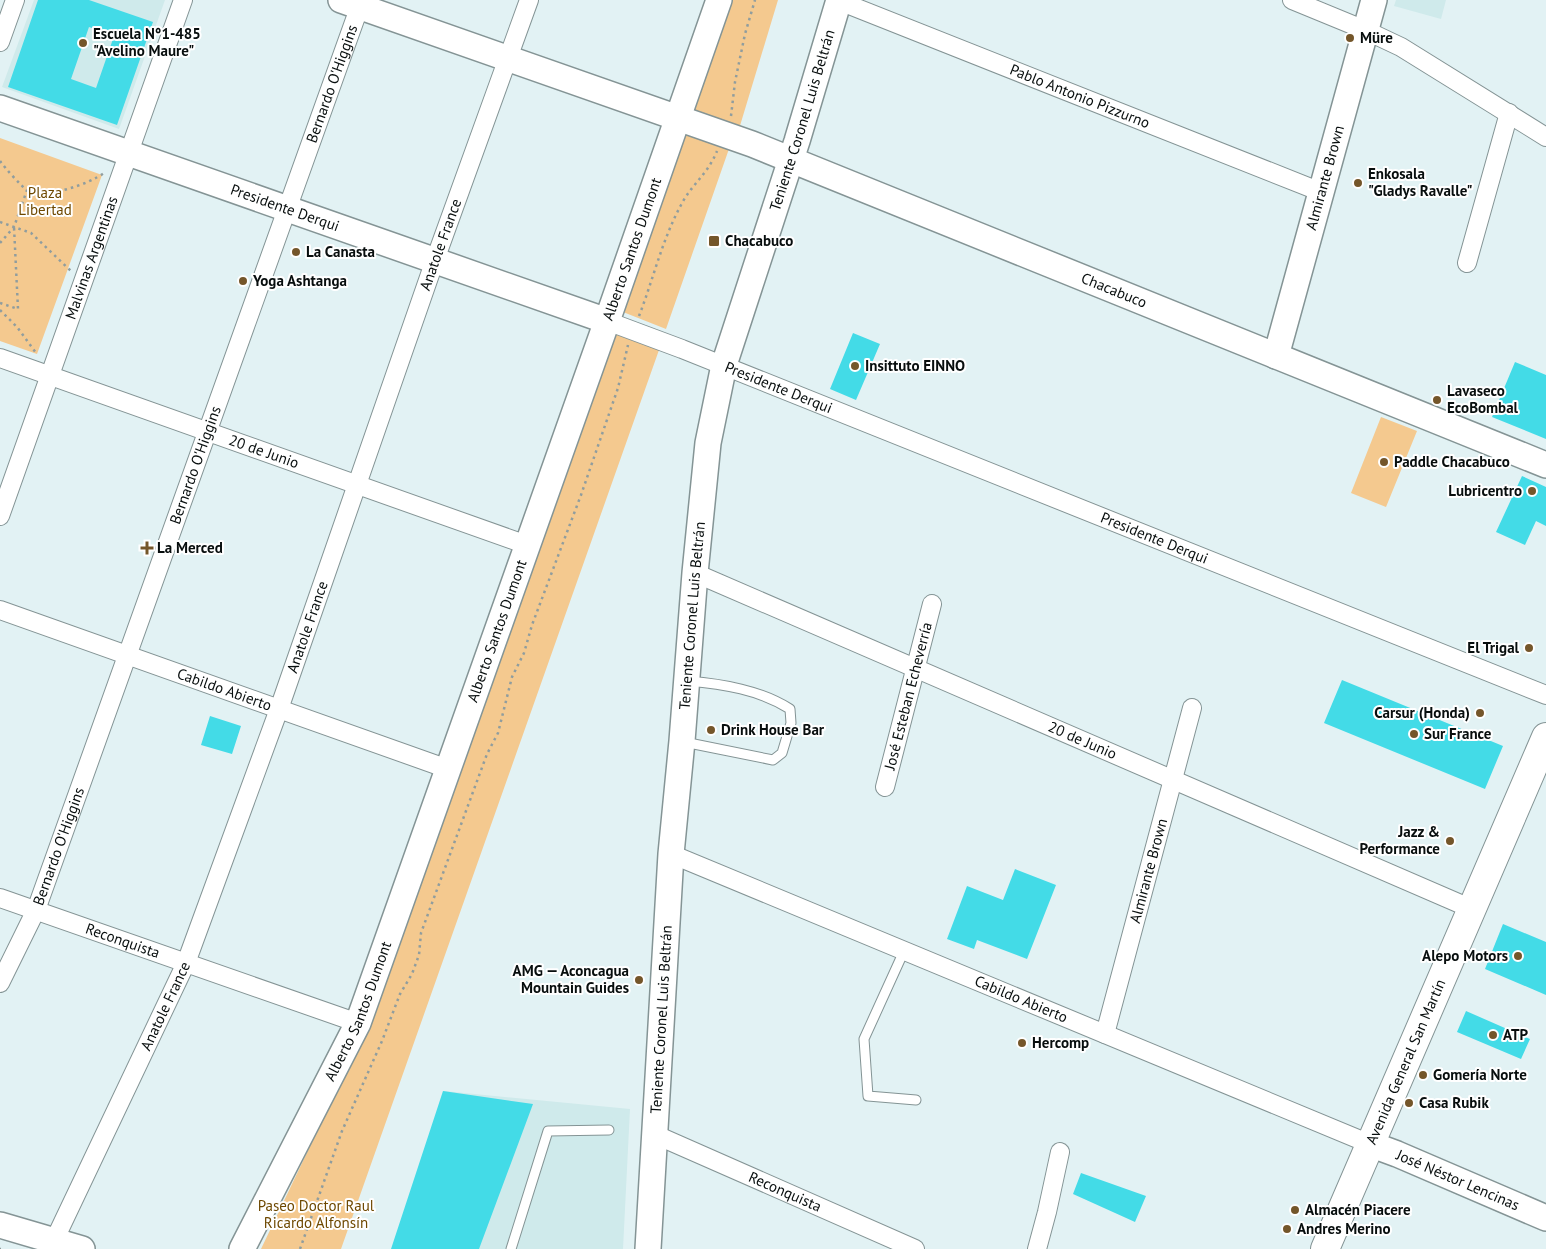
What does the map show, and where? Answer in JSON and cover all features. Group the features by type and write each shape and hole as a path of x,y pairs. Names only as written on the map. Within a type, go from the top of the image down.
{"main road":[{"name":"Avenida General San Martín","path":"1325,1249 1546,737"}],"street":[{"path":"0,42 15,0"},
{"name":"Malvinas Argentinas","path":"0,516 183,0"},
{"name":"Anatole France","path":"49,1245 186,962 279,709 435,260 530,0"},
{"name":"Alberto Santos Dumont","path":"242,1249 358,1023 719,0"},
{"name":"Teniente Coronel Luis Beltrán","path":"648,1249 656,1135 670,854 682,741 695,573 708,443 724,365 791,160 839,0"},
{"name":"Pablo Antonio Pizzurno","path":"839,0 1321,192"},
{"path":"1292,0 1401,47 1546,136"},
{"name":"Almirante Brown","path":"1276,356 1374,0"},
{"name":"Chacabuco","path":"354,2 508,59 752,144 1546,465"},
{"name":"Bernardo O'Higgins","path":"0,984 36,910 128,655 288,209 354,2"},
{"name":"Presidente Derqui","path":"0,108 633,330 1546,696"},
{"path":"1468,263 1509,113"},
{"name":"20 de Junio","path":"0,358 527,544"},
{"name":"20 de Junio","path":"695,573 1472,909"},
{"name":"José Esteban Echeverría","path":"885,787 932,604"},
{"name":"Cabildo Abierto","path":"0,610 448,769"},
{"name":"Almirante Brown","path":"1105,1034 1192,708"},
{"name":"Cabildo Abierto","path":"670,854 1370,1144"},
{"name":"Reconquista","path":"0,898 358,1023"},
{"name":"Reconquista","path":"656,1135 915,1249"},
{"name":"José Néstor Lencinas","path":"1370,1144 1546,1218"},
{"path":"1037,1249 1048,1212 1060,1152"},
{"path":"0,1225 49,1245 82,1249"}],"lane":[{"path":"682,741 773,760 782,753 791,723 790,709 778,702 732,686 687,681"},
{"path":"904,951 864,1039 868,1096 916,1100"},
{"path":"511,1249 548,1131 609,1130"}],"path":[{"path":"300,1249 342,1131 376,1056 400,994 412,974 419,955 422,933 436,892 487,754 498,733 512,677 524,653 581,495 618,388 633,330 668,233 682,203 712,164 724,135 732,113 735,82 745,34 755,0"},
{"path":"0,162 28,190 48,194 84,184 102,175 128,154"},
{"path":"0,244 14,227 28,190"},
{"path":"0,222 31,233 68,269 83,280"},
{"path":"0,303 18,309 14,227"},
{"path":"0,310 17,327 37,354"}],"shaded area":[{"name":"Escuela N°1-485 \"Avelino Maure\"","path":"34,0 165,0 119,129 2,87"},
{"path":"1396,0 1446,0 1441,19 1394,6"},
{"path":"444,1091 630,1109 623,1249 392,1249"}],"green space":[{"path":"730,0 778,0 739,129 696,111 694,108"},
{"path":"687,132 730,146 666,329 623,312 681,138"},
{"name":"Plaza Libertad","path":"0,138 102,175 37,354 0,341"},
{"name":"Paseo Doctor Raul Ricardo Alfonsín","path":"617,334 659,350 341,1249 261,1249 365,1031 613,335"},
{"name":"Paddle Chacabuco","path":"1381,417 1417,431 1386,507 1351,493"}],"building":[{"name":"Escuela N°1-485 \"Avelino Maure\"","path":"38,0 89,0 153,22 117,125 8,87","holes":["89,27 114,36 96,88 71,79"]},
{"name":"Insittuto EINNO","path":"853,333 880,344 856,400 830,389"},
{"path":"1515,362 1546,375 1546,439 1492,417"},
{"path":"1522,476 1546,487 1546,526 1536,521 1525,545 1496,532"},
{"name":"Sur France","path":"1342,680 1503,746 1485,789 1324,723"},
{"path":"210,716 241,726 232,754 201,745"},
{"path":"1015,869 1056,885 1027,959 977,940 974,949 947,939 967,886 1003,900"},
{"name":"Alepo Motors","path":"1503,924 1546,942 1546,995 1485,969"},
{"name":"ATP","path":"1466,1011 1530,1039 1521,1059 1457,1032"},
{"path":"443,1091 533,1104 479,1249 391,1249"},
{"path":"1081,1173 1146,1196 1135,1222 1073,1194"}],"place":[{"name":"Müre","path":"1350,38"},
{"name":"Escuela N°1-485 \"Avelino Maure\"","path":"83,43"},
{"name":"Enkosala \"Gladys Ravalle\"","path":"1358,183"},
{"name":"Chacabuco","path":"714,241"},
{"name":"La Canasta","path":"296,252"},
{"name":"Yoga Ashtanga","path":"243,281"},
{"name":"Insittuto EINNO","path":"855,366"},
{"name":"Lavaseco EcoBombal","path":"1437,400"},
{"name":"Paddle Chacabuco","path":"1384,462"},
{"name":"Lubricentro","path":"1532,491"},
{"name":"La Merced","path":"147,548"},
{"name":"El Trigal","path":"1529,648"},
{"name":"Carsur (Honda)","path":"1480,713"},
{"name":"Drink House Bar","path":"711,730"},
{"name":"Sur France","path":"1414,734"},
{"name":"Jazz & Performance","path":"1450,841"},
{"name":"Alepo Motors","path":"1518,956"},
{"name":"AMG — Aconcagua Mountain Guides","path":"639,980"},
{"name":"ATP","path":"1493,1035"},
{"name":"Hercomp","path":"1022,1043"},
{"name":"Gomería Norte","path":"1423,1075"},
{"name":"Casa Rubik","path":"1409,1103"},
{"name":"Almacén Piacere","path":"1295,1210"},
{"name":"Andres Merino","path":"1287,1229"}]}
